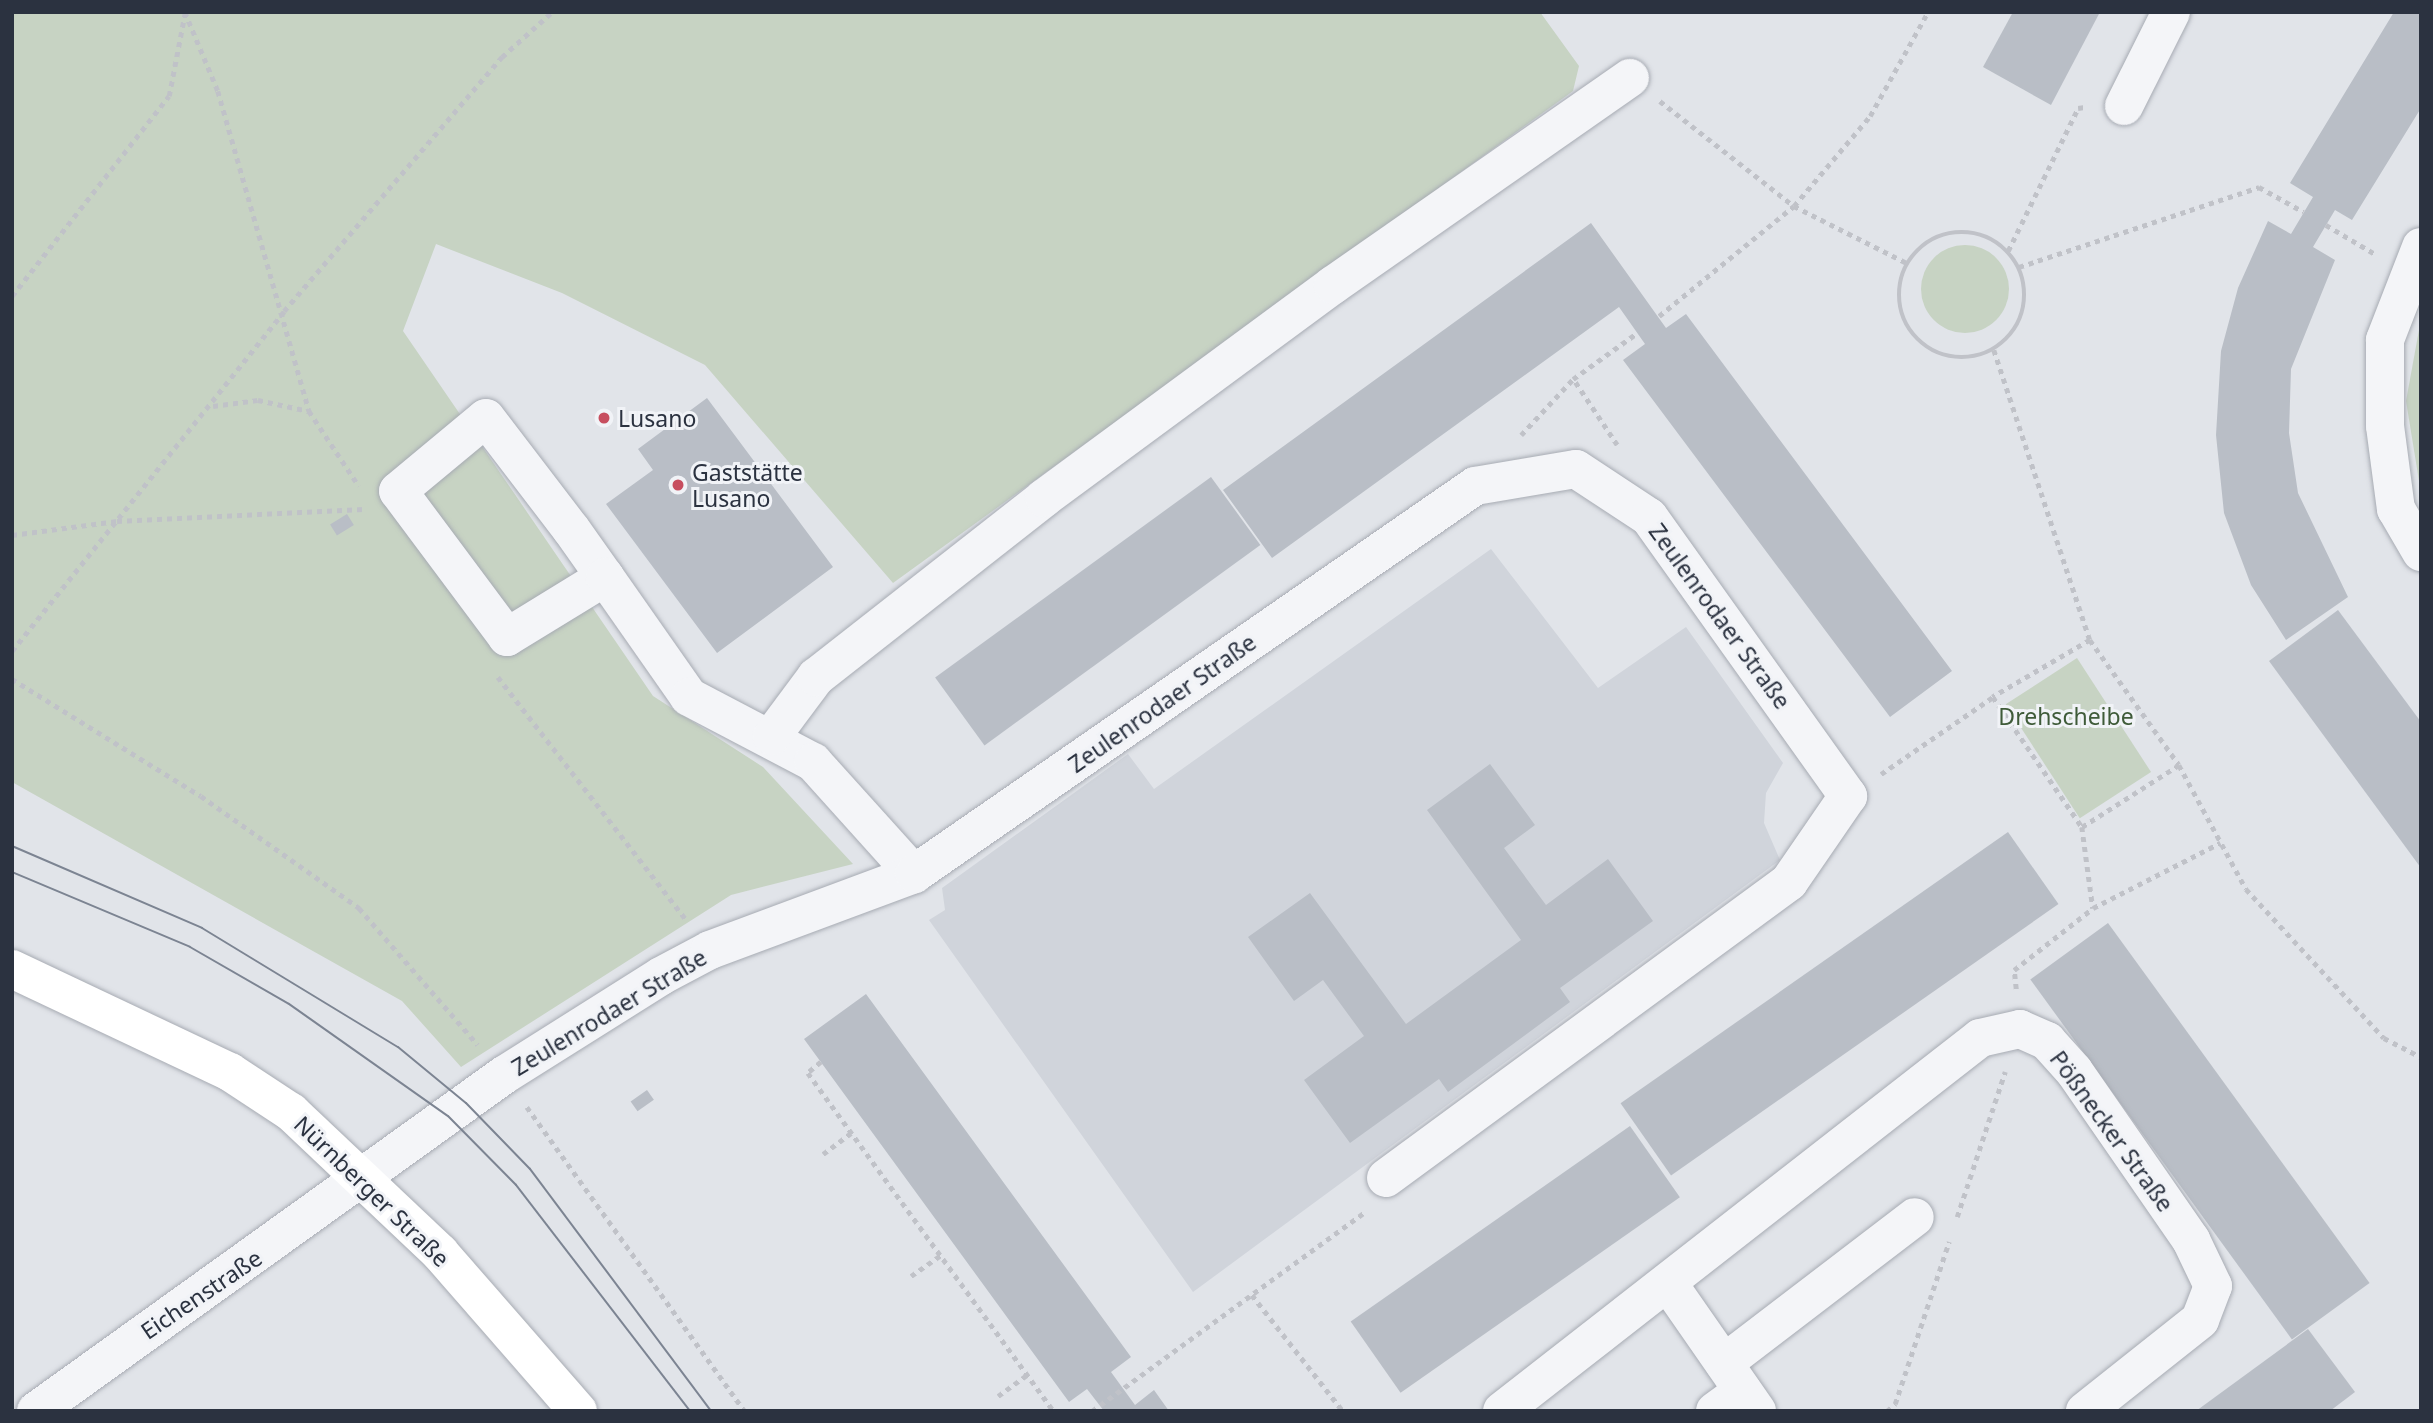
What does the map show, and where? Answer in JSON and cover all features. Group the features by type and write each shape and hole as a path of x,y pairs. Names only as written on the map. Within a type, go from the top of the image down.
{"main road":[{"name":"Nürnberger Straße","path":"12,969 230,1072 290,1112 366,1178 578,1411"}],"street":[{"path":"2124,106 2171,12"},
{"path":"772,736 816,677 1044,498 1333,285 1630,78"},
{"path":"2414,260 2385,340 2385,426 2396,509 2421,552"},
{"path":"605,577 508,636 398,491 486,418 605,577 689,697 772,736 813,762 914,874"},
{"name":"Zeulenrodaer Straße","path":"366,1178 504,1075 710,950 914,874 1475,486 1577,469 1648,517 1848,796"},
{"path":"1386,1178 1789,882 1848,796"},
{"path":"1502,1411 1980,1038 2020,1029"},
{"name":"Pößnecker Straße","path":"2020,1029 2047,1041 2074,1071 2191,1240 2213,1286 2200,1320 2085,1411"},
{"name":"Eichenstraße","path":"36,1411 366,1178"},
{"path":"1668,1283 1735,1394 1915,1217"}],"path":[{"path":"185,12 218,91 284,311"},
{"path":"12,296 169,96 185,12"},
{"path":"12,651 213,406 284,311 502,57 552,12"},
{"path":"1659,316 1794,206 1870,116 1928,12"},
{"path":"1630,78 1794,206 1907,263"},
{"path":"2008,251 2078,108 2124,106"},
{"path":"2019,267 2259,187 2304,212"},
{"path":"2326,225 2414,260"},
{"path":"1947,233 1982,234 2008,251 2019,267 2026,293 2022,318 1994,350 1956,359 1935,353 1910,332 1899,290 1907,263 1947,233"},
{"path":"1475,486 1573,379 1637,332"},
{"path":"1994,350 2090,640 2179,765 2246,889 2384,1038 2421,1056"},
{"path":"1573,379 1611,430"},
{"path":"213,406 258,400 309,411"},
{"path":"12,535 117,521 376,508"},
{"path":"1848,796 1993,697 2090,640"},
{"path":"12,679 201,796 359,908 504,1075 745,1411"},
{"path":"1993,697 2082,827 2094,908"},
{"path":"2082,827 2179,765"},
{"path":"1955,1223 2020,1029 2014,970 2094,908 2220,843"},
{"path":"821,1062 808,1073 1054,1411"},
{"path":"823,1154 851,1133"},
{"path":"1092,1411 1364,1215 1386,1178"},
{"path":"1887,1411 1895,1404 1951,1236"},
{"path":"912,1276 940,1255"},
{"path":"1252,1295 1343,1411"},
{"path":"998,1395 1027,1375"}],"shaded area":[{"path":"1491,549 1598,688 1686,627 1783,763 1766,793 1764,823 1780,860 1193,1292 929,920 945,910 942,888 1128,754 1154,789"}],"green space":[{"path":"12,12 1540,12 1579,66 1573,91 893,583 705,365 562,293 436,244 403,331 653,696 763,767 853,864 731,895 461,1067 402,1001 12,782"},
{"path":"1965,245 1982,249 1996,258 2005,272 2009,289 2005,306 1996,320 1982,329 1965,333 1948,329 1934,320 1925,306 1921,289 1925,272 1934,258 1948,249"},
{"path":"2421,319 2421,493 2406,401"},
{"name":"Drehscheibe","path":"2077,658 2151,772 2080,818 2006,704"}],"building":[{"path":"2013,12 2100,12 2051,105 1983,67"},
{"path":"2394,12 2421,12 2421,108 2352,220 2335,210 2313,247 2335,260 2291,369 2289,433 2298,493 2348,597 2286,640 2251,585 2224,513 2216,435 2221,351 2238,288 2268,221 2291,234 2313,197 2290,183"},
{"path":"1591,223 1666,328 1686,314 1952,671 1890,717 1623,360 1645,344 1619,307 1272,558 1223,490"},
{"path":"707,398 833,567 717,653 606,504 653,470 638,449"},
{"path":"1211,477 1260,545 984,745 935,677"},
{"path":"347,514 354,525 337,536 330,525"},
{"path":"2338,610 2421,722 2421,868 2269,661"},
{"path":"1490,764 1535,825 1504,848 1546,905 1608,859 1653,921 1560,988 1570,1002 1448,1092 1439,1079 1350,1143 1304,1080 1364,1036 1323,980 1294,1001 1248,937 1310,893 1406,1024 1521,940 1427,810"},
{"path":"2008,832 2058,904 1671,1175 1621,1103"},
{"path":"2108,923 2370,1283 2292,1339 2030,979"},
{"path":"866,994 1131,1357 1111,1372 1135,1405 1154,1390 1169,1411 1104,1411 1087,1389 1069,1402 804,1039"},
{"path":"647,1090 654,1100 637,1111 631,1101"},
{"path":"1630,1126 1680,1197 1401,1393 1351,1322"},
{"path":"2308,1329 2355,1392 2330,1411 2196,1411"}],"tram line":[{"path":"12,846 202,928 398,1047 466,1103 530,1169 711,1411"},
{"path":"12,872 190,947 289,1004 448,1116 516,1185 690,1411"}],"place":[{"name":"Lusano","path":"604,418"},
{"name":"Gaststätte Lusano","path":"678,485"}]}
